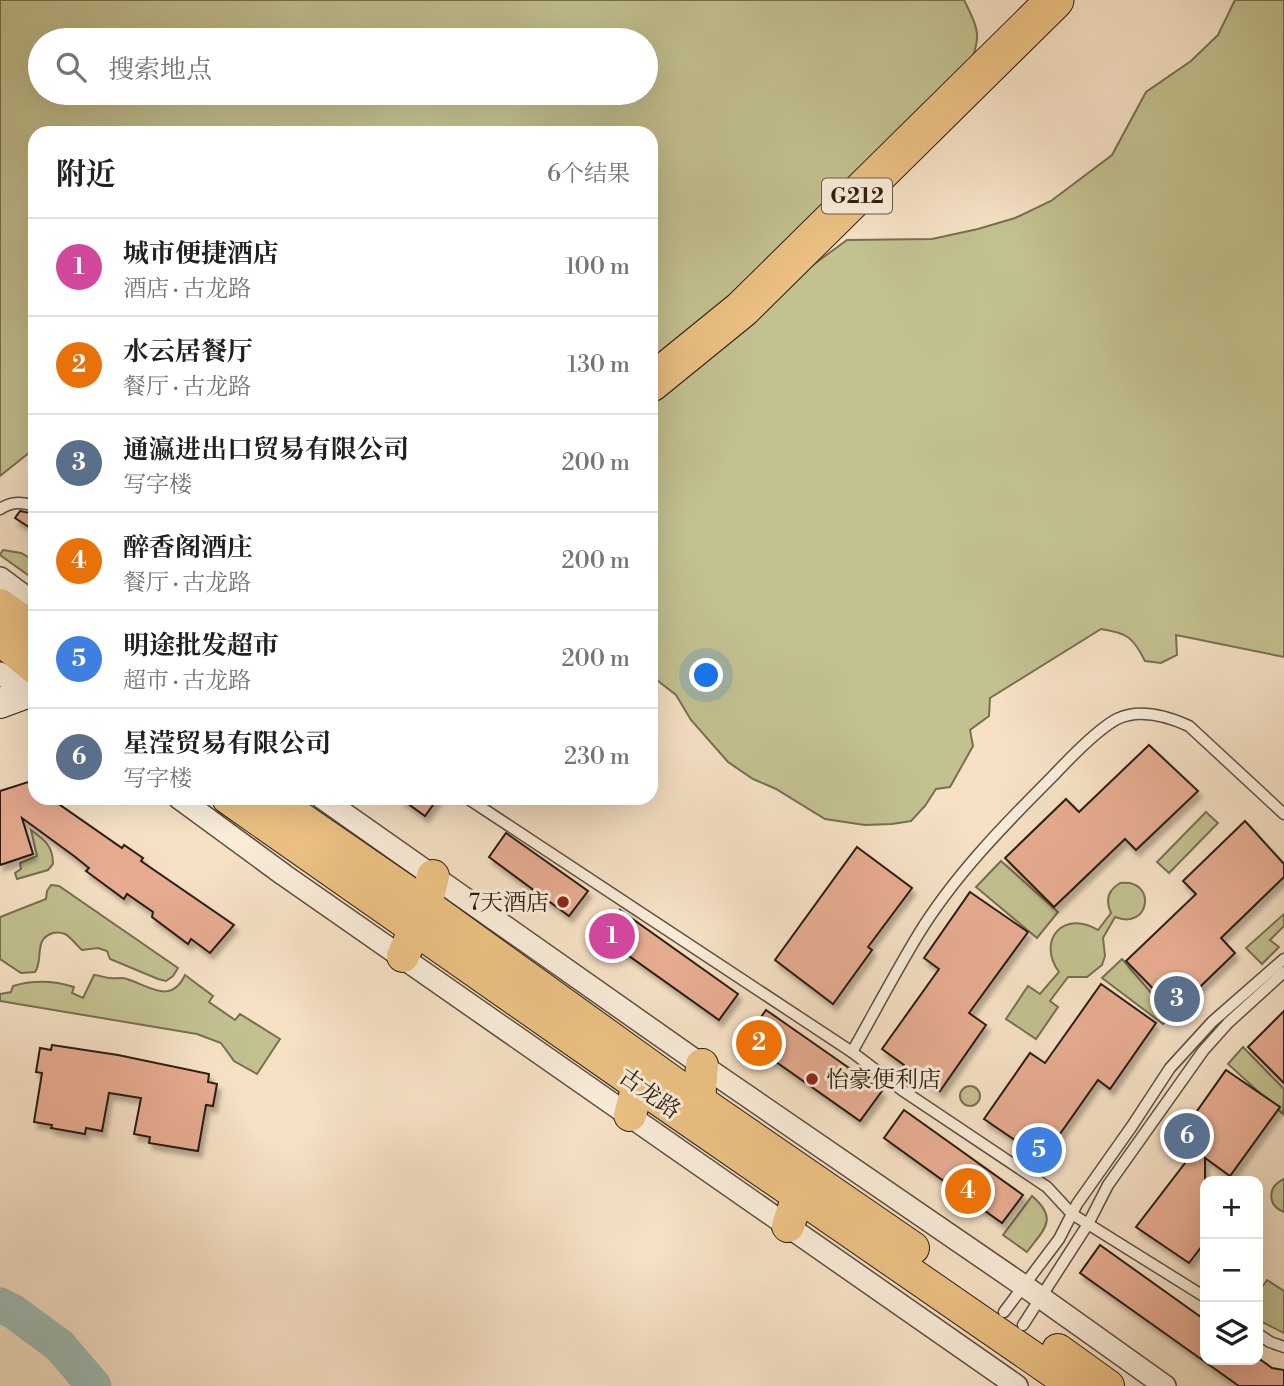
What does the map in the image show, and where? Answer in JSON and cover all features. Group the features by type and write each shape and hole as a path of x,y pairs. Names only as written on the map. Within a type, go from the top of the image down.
{"highway":[{"name":"G212","path":"658,377 742,309 1055,0"}],"main road":[{"path":"0,605 28,625"},
{"path":"0,639 28,693 0,720"},
{"name":"古龙路","path":"239,805 419,917 699,1101 1108,1386"},
{"name":"古龙路","path":"280,805 419,917 638,1085 1074,1386"},
{"path":"699,1101 702,1065"},
{"path":"630,1115 638,1085"},
{"path":"788,1226 798,1196"}],"street":[{"path":"0,578 28,599"},
{"path":"0,673 28,693"},
{"path":"188,805 284,875 419,917 702,1065 1165,1386"},
{"path":"328,805 419,917 630,1115 1017,1386"}],"lane":[{"path":"0,509 21,502 28,504"},
{"path":"852,1052 918,936 958,879 1033,795 1077,751 1116,719 1132,714 1155,714 1189,726 1284,814"},
{"path":"478,805 852,1052 902,1090 1047,1187 1072,1214 1200,1294"},
{"path":"1013,1318 1032,1292 1072,1214 1183,1051 1284,959"},
{"path":"1013,1318 1088,1224 1108,1185 1203,1051 1228,1023 1284,972"},
{"path":"1263,1337 1284,1347"}],"shaded area":[{"path":"0,0 964,0 970,12 976,29 977,43 967,73 765,265 658,359 658,126 28,126 28,454 0,476"},
{"path":"1235,0 1284,0 1284,657 1176,635 1177,655 1161,663 1145,661 1133,641 1117,632 1101,629 990,698 989,716 970,730 973,746 950,787 936,789 911,821 865,825 825,819 776,789 753,779 728,762 691,720 676,695 658,681 658,398 802,273 847,240 932,239 1015,218 1051,201 1112,155 1146,92 1191,61 1218,35"},
{"path":"3,550 28,557 28,575 0,555"},
{"path":"1206,812 1218,823 1169,873 1157,862"},
{"path":"31,830 47,844 52,852 53,864 48,870 17,879 15,873 21,869 20,863 37,856"},
{"path":"1001,861 1058,912 1037,938 976,887"},
{"path":"1120,883 1140,888 1145,903 1136,917 1115,917 1103,938 1105,956 1102,965 1087,977 1068,977 1050,1001 1058,1007 1036,1039 1006,1019 1028,986 1040,994 1059,972 1051,949 1052,939 1057,931 1074,923 1086,924 1098,930 1111,913 1108,904 1110,892"},
{"path":"51,885 59,886 178,968 173,976 166,981 158,979 110,959 107,951 98,948 82,950 67,935 59,933 53,933 43,940 35,972 21,973 0,959 0,917 46,899"},
{"path":"1284,914 1284,926 1270,940 1279,947 1262,964 1246,948"},
{"path":"1122,959 1172,1017 1163,1024 1102,978"},
{"path":"94,975 125,978 151,989 166,991 179,984 185,975 213,996 209,1002 235,1020 240,1014 280,1039 257,1074 234,1061 221,1043 197,1034 0,1001 0,994 11,992 13,986 36,982 74,987 72,993 83,998"},
{"path":"1243,1047 1284,1089 1283,1114 1228,1064"},
{"path":"966,1086 974,1086 980,1096 974,1106 966,1106 960,1100 960,1092"},
{"path":"1284,1179 1284,1212 1274,1205 1271,1196 1274,1187"},
{"path":"1032,1196 1045,1211 1047,1218 1043,1230 1027,1252 1003,1235"},
{"path":"1267,1280 1284,1291 1284,1333 1263,1322 1263,1286"}],"building":[{"path":"20,511 28,513 28,526 15,518"},
{"path":"1149,745 1198,791 1136,850 1125,839 1054,907 1005,858 1066,799 1079,812"},
{"path":"28,782 28,805 60,805 122,848 124,845 143,858 141,861 234,925 210,953 191,939 188,944 152,917 153,912 127,894 124,899 86,871 89,868 74,856 22,818 33,854 0,865 0,791"},
{"path":"410,805 433,805 425,816"},
{"path":"1245,821 1284,864 1284,877 1221,938 1235,953 1175,1011 1126,961 1196,894 1183,881"},
{"path":"506,833 588,891 569,916 489,857"},
{"path":"857,847 912,888 868,947 872,950 833,1004 775,960"},
{"path":"970,892 1028,932 969,1013 986,1025 940,1091 882,1049 939,969 924,958"},
{"path":"620,910 738,994 719,1020 601,936"},
{"path":"1101,984 1156,1023 1110,1089 1098,1080 1041,1161 984,1119 1030,1053 1045,1063"},
{"path":"766,1010 882,1091 860,1121 745,1040"},
{"path":"1284,1011 1284,1083 1248,1047"},
{"path":"52,1045 118,1055 209,1074 208,1082 217,1084 213,1106 206,1105 198,1151 149,1143 150,1137 134,1134 141,1098 109,1093 102,1131 86,1128 85,1134 34,1122 42,1073 36,1072 40,1048 51,1050"},
{"path":"1226,1070 1280,1107 1230,1176 1205,1158 1205,1176 1200,1176 1200,1249 1189,1263 1136,1227 1195,1150 1178,1138"},
{"path":"904,1110 1023,1195 1002,1223 884,1138"},
{"path":"1100,1245 1200,1316 1200,1358 1080,1273"},
{"path":"1263,1361 1272,1368 1284,1370 1284,1386 1239,1386 1209,1365 1263,1365"}],"waterway":[{"path":"0,1305 14,1312 60,1346 94,1386"}],"place":[{"name":"7天酒店","path":"563,902"},
{"name":"城市便捷酒店","path":"612,936"},
{"name":"通瀛进出口贸易有限公司","path":"1177,999"},
{"name":"水云居餐厅","path":"759,1043"},
{"name":"怡豪便利店","path":"812,1079"},
{"name":"星滢贸易有限公司","path":"1187,1136"},
{"name":"明途批发超市","path":"1039,1150"},
{"name":"醉香阁酒庄","path":"968,1191"}]}
